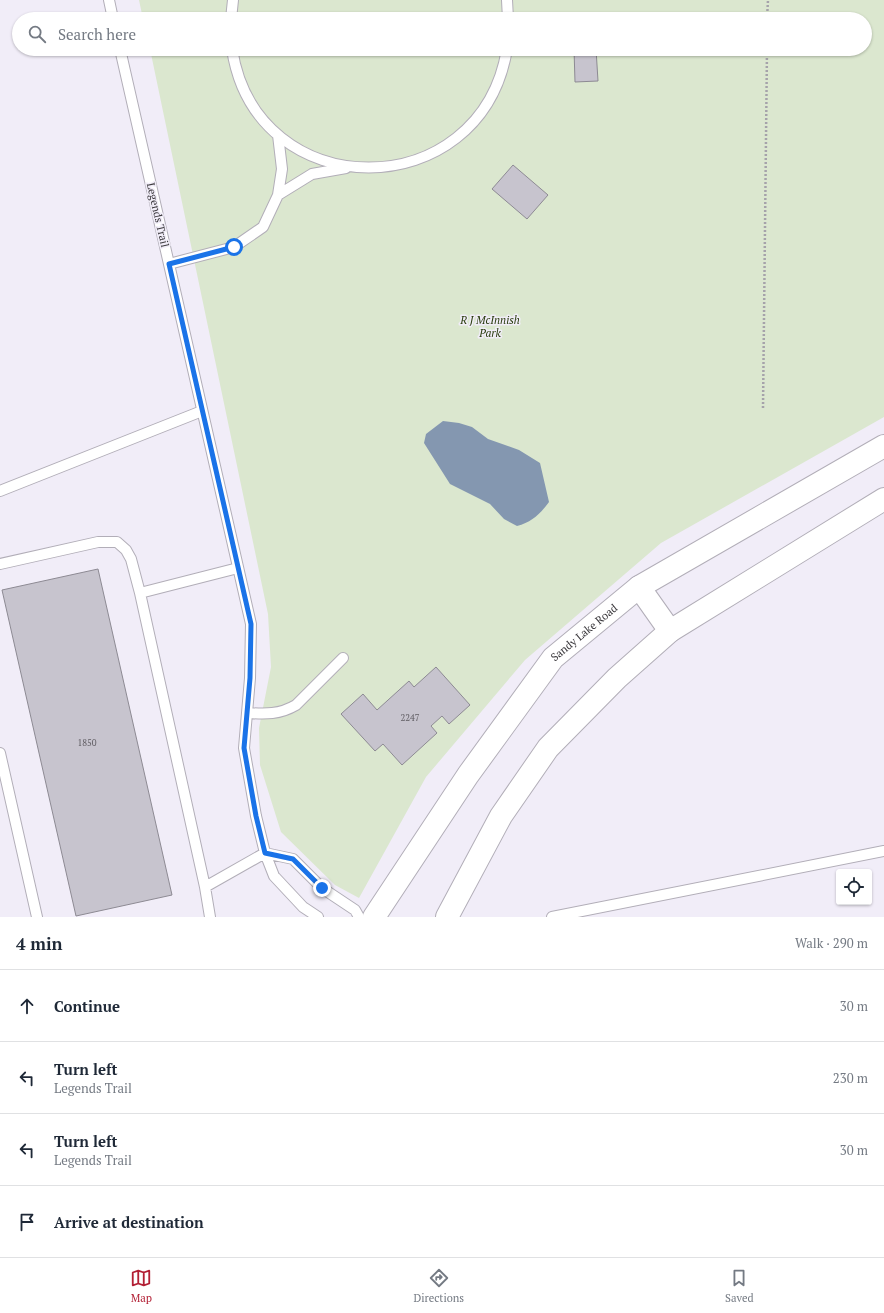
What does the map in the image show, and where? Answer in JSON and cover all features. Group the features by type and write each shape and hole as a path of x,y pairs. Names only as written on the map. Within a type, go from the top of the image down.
{"main road":[{"name":"Sandy Lake Road","path":"374,917 468,774 553,658 639,587 883,448"},
{"path":"447,917 501,816 548,748 616,678 670,631 884,499"},
{"path":"639,587 670,631"}],"lane":[{"path":"109,0 112,12"},
{"path":"232,12 233,0"},
{"path":"506,0 507,12"},
{"name":"Legends Trail","path":"122,56 251,624 244,748 256,816 265,853 274,876 303,907 318,917"},
{"path":"233,56 235,70 252,106 278,135 311,156 349,168"},
{"path":"278,195 312,174 349,168 388,168 426,157 460,136 486,107 503,71 506,56"},
{"path":"169,264 234,247 263,227 278,195 282,169 278,135"},
{"path":"0,491 202,411"},
{"path":"0,564 98,542 117,542 126,550 131,559 140,593 205,887 210,917"},
{"path":"140,593 238,568"},
{"path":"247,713 276,713 291,708 343,658"},
{"path":"0,753 37,917"},
{"path":"552,917 884,851"},
{"path":"205,887 265,853 293,859 322,888 355,910 359,917"}],"path":[{"path":"767,12 768,0"},
{"path":"763,408 767,56"}],"green space":[{"name":"R J McInnish Park","path":"139,0 884,0 884,417 661,543 525,660 426,777 359,898 335,885 281,832 260,765 259,728 271,667 268,614 151,56 872,56 872,12 142,12"}],"water":[{"path":"443,421 459,423 472,427 488,439 519,450 540,463 549,502 531,520 517,526 504,519 490,504 450,484 424,443 426,434"}],"building":[{"path":"574,56 596,56 598,81 575,82"},
{"path":"513,165 548,195 527,219 492,189"},
{"path":"98,569 172,895 76,916 2,590"},
{"path":"436,667 470,705 449,724 442,716 431,726 437,733 402,765 383,744 375,751 341,714 363,694 377,710 409,681 414,687"}],"route":[{"path":"234,247 169,264 251,624 250,678 244,748 256,816 265,853 293,859 322,888"}]}
